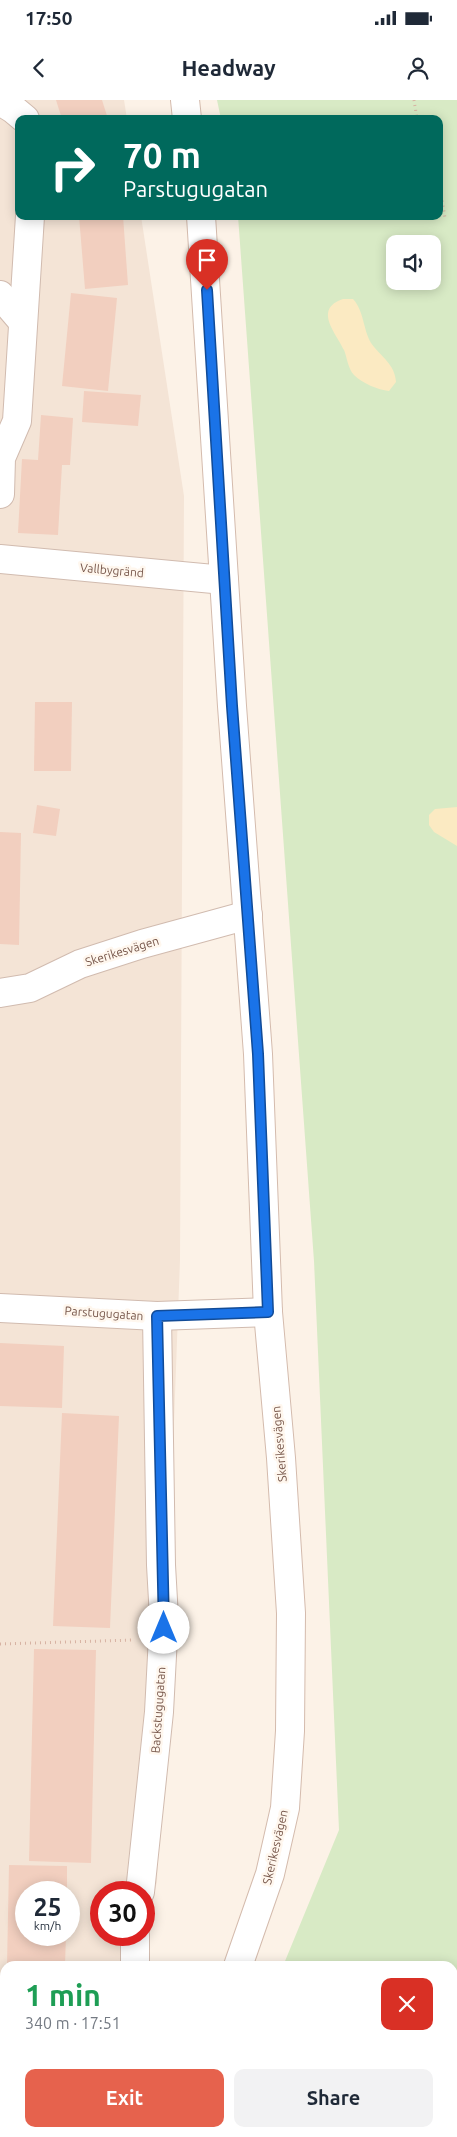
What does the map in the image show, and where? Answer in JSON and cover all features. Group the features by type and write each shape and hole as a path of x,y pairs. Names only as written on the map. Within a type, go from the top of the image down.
{"street":[{"path":"185,100 187,115"},
{"path":"0,101 20,115"},
{"path":"0,494 1,458 17,421 30,220"},
{"name":"Skerikesvägen","path":"201,220 224,580 258,1054 268,1312 290,1614 290,1731 285,1808 270,1874 240,1961"},
{"path":"0,295 23,322"},
{"name":"Vallbygränd","path":"0,559 224,580"},
{"name":"Skerikesvägen","path":"0,993 30,988 89,961 142,944 248,915"},
{"name":"Parstugugatan","path":"0,1308 157,1316 268,1312"},
{"name":"Backstugugatan","path":"141,1881 159,1712 164,1618 161,1565 157,1316"},
{"path":"135,1946 135,1961"}],"path":[{"path":"414,100 416,115"},
{"path":"443,206 445,218"},
{"path":"0,1644 163,1639"}],"shaded area":[{"path":"0,100 124,100 126,115 15,115 15,220 142,220 184,496 180,1260 157,1882 155,1890 155,1881 90,1881 90,1946 140,1946 136,1961 0,1961"}],"green space":[{"path":"217,100 457,100 457,1961 285,1961 339,1830 314,1261 238,220 443,220 443,115 220,115"}],"sand":[{"path":"343,299 353,299 357,304 371,343 393,370 396,382 389,391 366,383 357,378 350,370 344,350 332,329 328,315 329,309 334,303"},
{"path":"457,807 457,846 434,832 429,825 429,815 435,809"}],"building":[{"path":"56,100 102,100 107,115 61,115"},
{"path":"79,220 123,220 128,285 85,289"},
{"path":"71,293 117,298 108,391 62,386"},
{"path":"84,391 141,395 138,426 82,422"},
{"path":"41,415 73,418 70,465 62,465 58,535 18,533 22,459 38,460"},
{"path":"35,702 72,702 71,771 34,771"},
{"path":"37,805 60,809 56,836 33,833"},
{"path":"0,832 21,833 19,945 0,944"},
{"path":"0,1343 64,1346 62,1408 0,1406"},
{"path":"62,1413 119,1416 110,1628 53,1626"},
{"path":"34,1649 96,1650 91,1863 29,1861"},
{"path":"9,1865 67,1866 67,1881 15,1881 15,1946 66,1946 65,1961 7,1961"}],"route":[{"path":"164,1628 161,1565 157,1316 268,1312 258,1054 232,706 207,290"}]}
